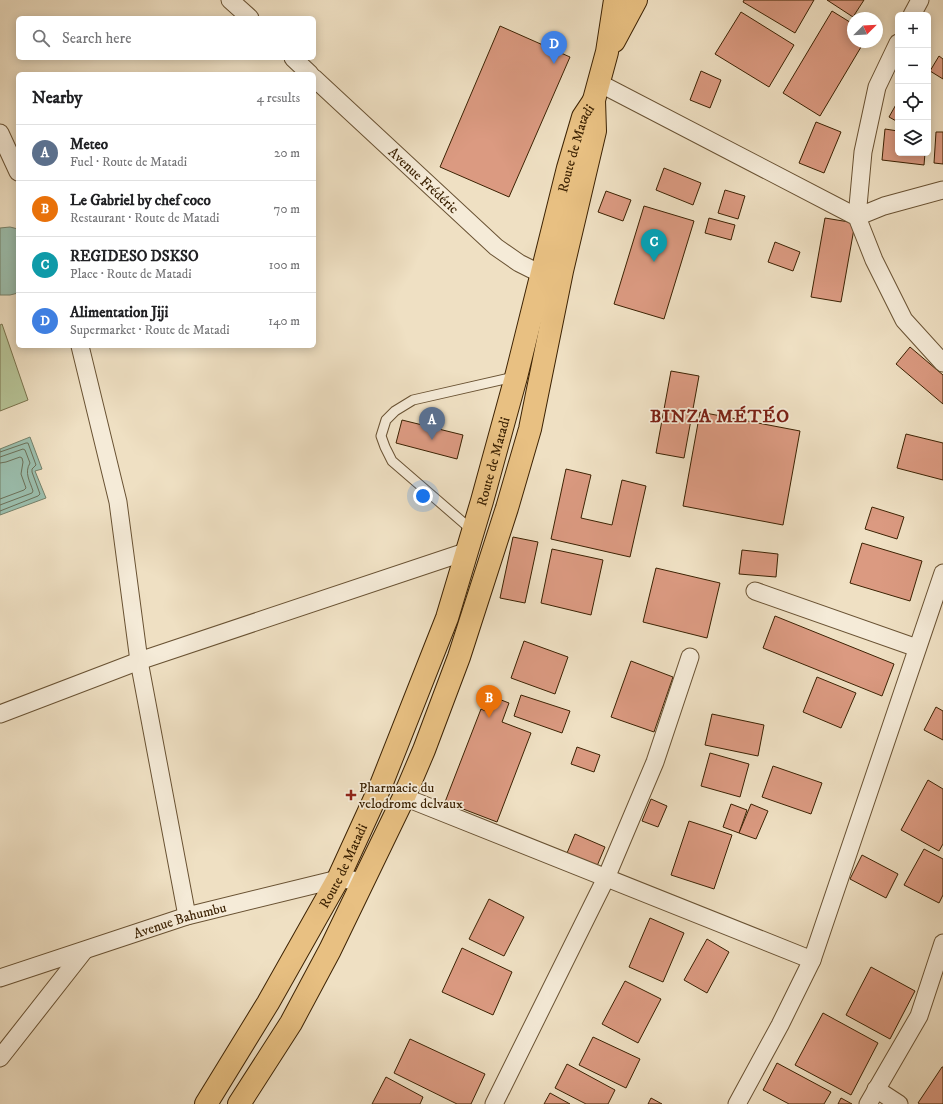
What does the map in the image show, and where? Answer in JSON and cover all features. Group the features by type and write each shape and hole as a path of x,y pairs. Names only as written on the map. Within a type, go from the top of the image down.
{"main road":[{"path":"597,91 607,52 615,0"},
{"path":"607,52 636,0"},
{"name":"Route de Matadi","path":"206,1104 268,1003 338,879 387,771 447,618 482,501 516,377 568,168 583,118 597,91"},
{"name":"Route de Matadi","path":"239,1104 291,1023 330,950 404,797 424,750 459,657 507,508 530,430 562,271 595,131 597,91"},
{"path":"482,501 507,508"}],"street":[{"path":"230,0 248,16"},
{"path":"914,12 920,0"},
{"path":"896,48 877,86 863,152 857,217 874,260 904,320 943,363"},
{"path":"295,60 308,72"},
{"name":"Avenue Frédéric","path":"316,80 496,247 519,263 541,274"},
{"path":"597,91 857,217 884,206 943,190"},
{"path":"0,133 16,168"},
{"path":"84,348 118,502 139,661 187,916"},
{"path":"0,714 139,661 470,541"},
{"path":"737,1104 780,1025 812,960 943,573"},
{"path":"755,591 917,648"},
{"path":"494,1104 606,878 655,762 690,658"},
{"path":"404,797 812,960"},
{"name":"Avenue Bahumbu","path":"0,978 187,916 338,879 363,881"},
{"path":"868,1104 919,1016 943,943"},
{"path":"0,1058 84,951"},
{"path":"876,1089 899,1104"}],"lane":[{"path":"470,541 392,460 381,436 386,420 395,411 413,400 516,377"}],"shaded area":[{"path":"2,324 28,400 0,411 0,325"}],"water":[{"path":"10,227 16,228 16,294 10,295 0,295 0,228"},
{"path":"30,437 42,469 35,471 46,498 0,515 0,449"}],"building":[{"path":"744,0 814,0 795,33 743,2"},
{"path":"827,0 864,0 856,12 847,13"},
{"path":"832,11 847,20 847,48 860,48 820,116 783,93"},
{"path":"741,12 794,45 769,87 715,54"},
{"path":"500,26 570,57 509,197 440,167"},
{"path":"939,56 943,59 943,79 931,72"},
{"path":"701,71 721,80 710,108 690,100"},
{"path":"895,106 895,120 889,117"},
{"path":"816,122 841,132 824,173 799,163"},
{"path":"885,129 895,131 895,156 925,156 924,165 882,160"},
{"path":"936,132 943,132 943,164 934,163"},
{"path":"664,168 701,183 693,205 656,190"},
{"path":"725,190 745,196 738,219 718,213"},
{"path":"606,191 631,200 623,221 598,212"},
{"path":"644,206 694,221 664,319 614,304"},
{"path":"709,218 735,225 731,240 705,233"},
{"path":"825,218 855,223 841,302 811,297"},
{"path":"775,242 800,252 793,271 768,262"},
{"path":"910,347 943,375 943,404 896,364"},
{"path":"671,371 699,376 684,458 656,453"},
{"path":"700,412 800,431 783,525 683,506"},
{"path":"402,420 463,435 457,459 396,443"},
{"path":"906,434 943,443 943,480 897,468"},
{"path":"566,469 591,475 581,518 612,525 622,480 646,486 630,557 551,539"},
{"path":"872,507 904,517 897,539 865,529"},
{"path":"513,537 538,542 525,603 500,598"},
{"path":"862,543 922,561 910,601 850,583"},
{"path":"552,549 603,560 591,615 541,603"},
{"path":"742,550 778,554 776,577 739,574"},
{"path":"656,568 720,583 707,638 643,622"},
{"path":"775,616 894,664 882,696 763,648"},
{"path":"524,641 568,657 555,694 511,678"},
{"path":"631,661 673,677 654,732 611,717"},
{"path":"817,677 856,693 841,728 803,712"},
{"path":"521,695 570,711 562,733 514,716"},
{"path":"496,698 509,703 502,722 531,733 497,822 445,802 481,709 490,713"},
{"path":"936,707 943,711 943,740 924,730"},
{"path":"712,714 764,725 758,756 705,745"},
{"path":"577,747 600,755 594,772 571,764"},
{"path":"710,753 749,764 740,797 701,786"},
{"path":"773,766 822,783 811,814 762,797"},
{"path":"928,780 943,789 943,844 939,851 901,830"},
{"path":"651,799 667,806 658,827 642,821"},
{"path":"731,804 747,810 739,833 723,827"},
{"path":"751,804 768,811 756,839 739,833"},
{"path":"689,821 732,835 714,889 671,875"},
{"path":"575,834 605,847 597,866 567,853"},
{"path":"924,849 943,859 943,895 939,903 904,885"},
{"path":"862,855 898,874 886,898 850,879"},
{"path":"489,899 524,917 504,956 469,939"},
{"path":"650,918 684,933 663,982 629,967"},
{"path":"707,939 729,952 707,993 684,980"},
{"path":"462,948 512,972 493,1015 442,992"},
{"path":"871,967 915,991 890,1039 846,1015"},
{"path":"625,981 661,999 638,1043 602,1024"},
{"path":"823,1013 878,1043 851,1095 795,1065"},
{"path":"593,1037 640,1059 626,1088 579,1065"},
{"path":"410,1039 485,1074 471,1104 457,1104 394,1073"},
{"path":"777,1063 831,1092 824,1104 789,1104 763,1090"},
{"path":"567,1064 615,1090 608,1104 586,1104 555,1088"},
{"path":"942,1067 943,1104 918,1103"},
{"path":"386,1077 423,1097 420,1104 372,1104"},
{"path":"550,1093 570,1104 544,1104"},
{"path":"651,1098 662,1104 648,1104"},
{"path":"841,1098 852,1104 838,1104"}],"place":[{"name":"Alimentation Jiji","path":"554,64"},
{"name":"REGIDESO DSKSO","path":"654,262"},
{"name":"Meteo","path":"432,440"},
{"name":"Le Gabriel by chef coco","path":"489,718"},
{"name":"Pharmacie du velodrome delvaux","path":"351,795"}],"district":[{"name":"BINZA MÉTÉO","path":"720,416"}]}
